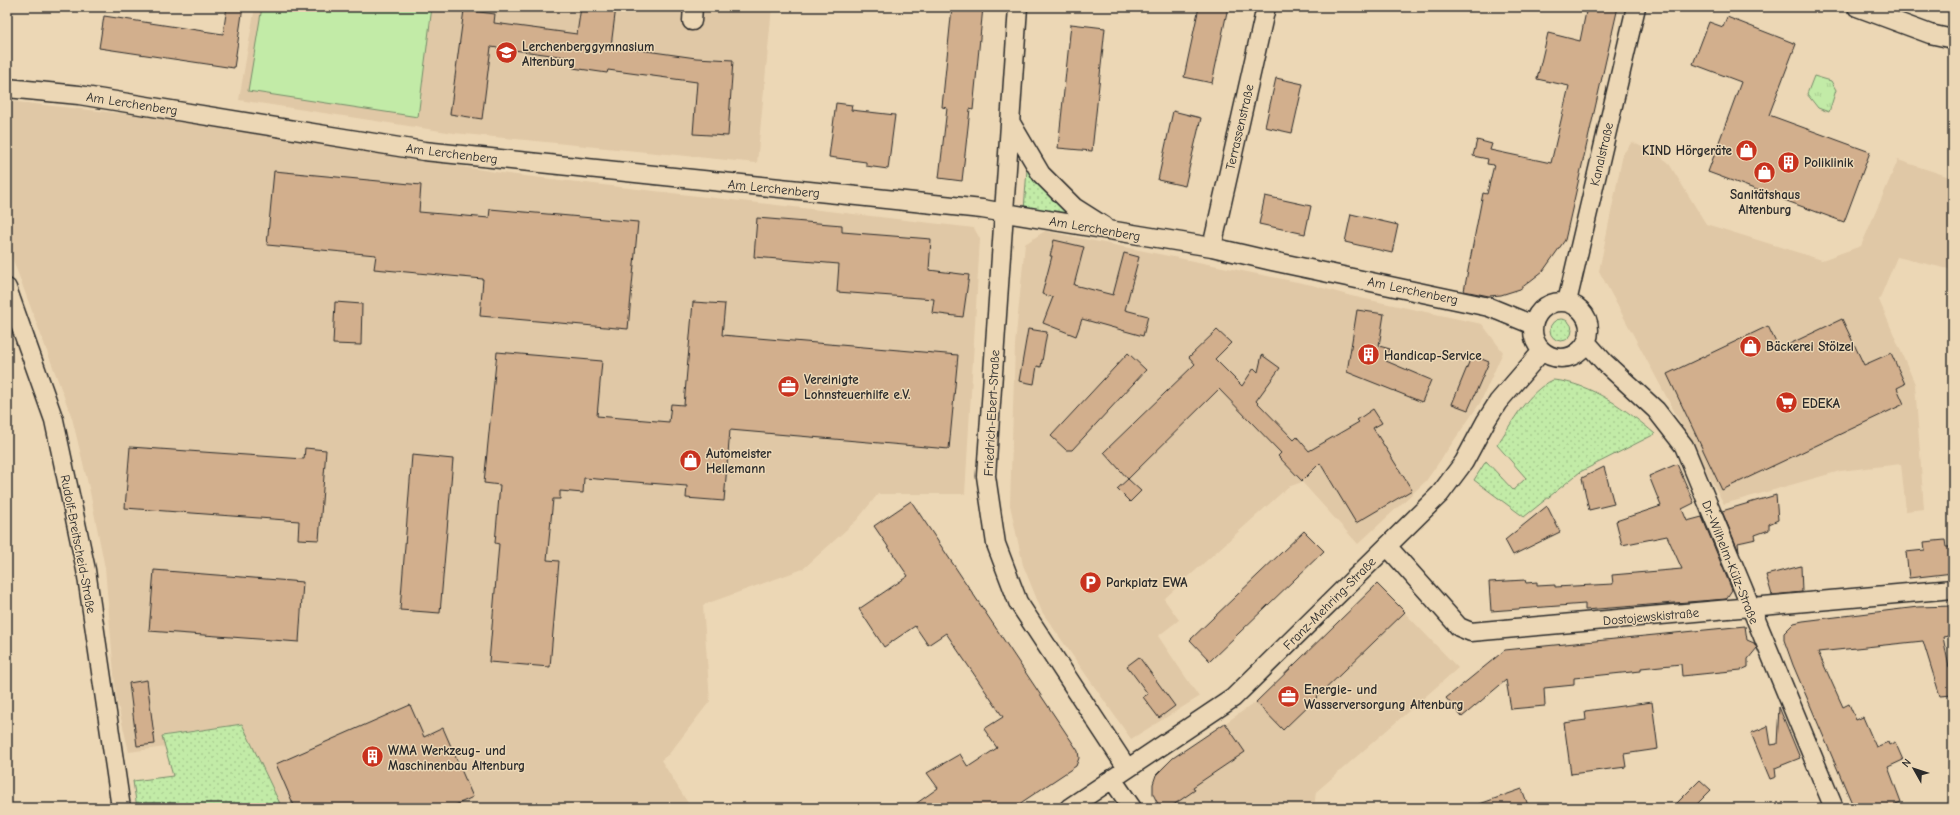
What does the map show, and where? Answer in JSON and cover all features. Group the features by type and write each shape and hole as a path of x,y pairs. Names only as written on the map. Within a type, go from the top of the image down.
{"street":[{"name":"Friedrich-Ebert-Straße","path":"1018,7 986,476 996,544 1018,602 1127,768"},
{"name":"Terrassenstraße","path":"1212,247 1266,7"},
{"name":"Kanalstraße","path":"1567,302 1636,7"},
{"path":"1857,7 1930,34 1953,39"},
{"name":"Am Lerchenberg","path":"7,88 80,95 424,151 982,209 1212,247 1489,306 1533,325"},
{"path":"1011,123 1041,174 1074,207 1111,231"},
{"name":"Rudolf-Breitscheid-Straße","path":"7,288 54,420 86,570 121,808"},
{"path":"1567,302 1576,305 1583,311 1588,320 1590,335 1582,350 1566,358 1558,359 1542,351 1536,344 1533,334 1533,325 1536,316 1549,304 1567,302"},
{"name":"Dr.-Wilhelm-Külz-Straße","path":"1587,343 1604,362 1656,410 1684,446 1749,607 1834,808"},
{"name":"Franz-Mehring-Straße","path":"1069,808 1233,698 1440,494 1464,462 1498,402 1542,351"},
{"name":"Dostojewskistraße","path":"1386,546 1459,627 1472,632 1953,589"},
{"path":"1112,778 1132,808"}],"shaded area":[{"name":"Lerchenberggymnasium Altenburg","path":"255,7 772,7 757,163 454,133 239,100"},
{"path":"7,101 145,116 508,174 974,228 980,239 965,494 878,494 857,520 803,569 703,605 710,701 669,754 661,760 691,808 282,808 242,724 162,735 165,747 129,752 116,697 105,568 90,492 72,418 7,244"},
{"path":"1632,142 1658,155 1668,162 1706,224 1822,260 1861,246 1898,160 1953,178 1953,270 1897,257 1879,300 1915,384 1924,509 1906,511 1901,464 1840,471 1724,504 1599,271 1623,154"},
{"path":"1045,231 1312,285 1351,296 1482,324 1503,352 1480,403 1426,481 1358,544 1302,482 1288,487 1164,599 1179,620 1158,636 1199,697 1131,739 1042,612 1023,565 1010,505 1015,345 1025,244"},
{"path":"1377,584 1458,668 1316,792 1314,808 1160,808 1153,794 1156,775 1163,766 1256,702"}],"green space":[{"path":"262,7 432,7 418,117 248,91"},
{"path":"1814,76 1831,81 1836,90 1829,112 1818,108 1807,94"},
{"path":"1027,169 1029,169 1048,194 1073,216 1024,210"},
{"path":"1561,319 1569,322 1572,330 1569,338 1561,341 1553,338 1550,330 1553,322"},
{"path":"1553,380 1581,386 1595,392 1633,416 1655,434 1580,472 1524,517 1474,480 1486,461 1513,490 1526,478 1497,445 1521,408 1544,385"},
{"path":"242,724 282,808 137,808 133,781 173,776 162,736"}],"building":[{"path":"227,7 243,7 234,68 99,48 104,16 223,34"},
{"path":"581,7 616,7 611,46 696,58 733,60 728,136 693,134 697,82 608,70 607,73 573,68 574,58 491,47 482,119 450,114 464,10 495,14 494,23 577,34"},
{"path":"952,7 983,7 973,110 970,109 962,181 939,178 947,108 942,107"},
{"path":"1199,7 1228,7 1212,83 1184,77"},
{"path":"1587,7 1618,7 1565,240 1543,271 1520,289 1501,295 1489,296 1464,291 1483,193 1487,194 1494,165 1487,164 1488,159 1473,156 1477,140 1492,144 1490,150 1551,163 1569,86 1537,79 1548,33 1580,41"},
{"name":"Poliklinik","path":"1727,17 1796,44 1769,115 1870,152 1844,222 1708,172 1741,82 1693,64 1709,22 1723,27"},
{"path":"1071,24 1105,28 1092,151 1058,148"},
{"path":"1276,78 1303,84 1292,133 1265,127"},
{"path":"836,103 852,105 851,110 895,115 888,169 866,166 866,162 829,157"},
{"path":"1173,111 1201,118 1185,186 1158,180"},
{"path":"274,171 421,185 419,212 489,218 490,209 638,222 628,329 480,316 483,279 374,269 376,255 267,245"},
{"path":"1265,196 1311,206 1305,234 1259,224"},
{"path":"1351,214 1398,225 1392,253 1345,242"},
{"path":"757,218 842,225 842,232 931,239 929,270 969,275 963,317 932,313 934,299 837,292 839,264 754,257"},
{"path":"1054,240 1084,247 1074,285 1113,295 1124,253 1139,257 1125,310 1148,316 1143,336 1082,319 1076,336 1043,323 1053,297 1042,294 1052,256 1050,256"},
{"path":"335,302 362,304 361,345 333,344"},
{"path":"693,302 725,304 722,335 958,355 949,449 730,430 724,501 686,498 687,486 584,478 583,493 560,491 560,499 553,499 547,560 559,561 550,667 489,662 499,544 495,543 500,485 484,483 497,352 602,361 597,416 669,422 671,404 684,405"},
{"name":"Handicap-Service","path":"1357,310 1384,314 1379,346 1390,349 1386,361 1431,380 1422,402 1347,372"},
{"path":"1842,319 1864,365 1891,353 1905,384 1897,388 1904,404 1722,490 1667,374 1768,326 1779,349"},
{"path":"1028,329 1047,332 1041,367 1037,366 1034,384 1019,381"},
{"path":"1217,330 1231,343 1215,359 1242,386 1254,368 1258,372 1262,355 1280,368 1256,401 1294,440 1297,437 1309,451 1359,422 1357,420 1373,409 1382,423 1373,428 1412,490 1356,523 1320,463 1302,481 1278,456 1281,453 1219,389 1128,479 1104,452 1195,364 1189,357"},
{"path":"1128,353 1146,370 1072,450 1066,450 1051,436"},
{"path":"1472,355 1489,362 1468,410 1452,404"},
{"path":"130,447 304,459 305,448 326,450 319,540 298,539 299,521 125,508"},
{"path":"412,455 453,459 440,613 400,610"},
{"path":"1677,464 1694,503 1682,509 1687,521 1702,517 1732,590 1726,599 1585,610 1585,604 1491,611 1489,582 1525,580 1526,583 1537,582 1537,586 1555,585 1555,587 1613,584 1612,575 1682,569 1667,536 1622,545 1616,521 1661,506 1649,476"},
{"path":"1604,467 1614,504 1589,510 1582,478"},
{"path":"1128,479 1141,491 1130,502 1117,489"},
{"path":"1776,495 1778,520 1769,524 1769,530 1755,535 1756,539 1738,543 1739,552 1722,511"},
{"path":"911,501 1078,751 1079,758 1076,766 1013,808 910,808 938,788 927,773 960,754 968,767 997,748 984,729 1003,717 946,633 928,645 915,626 884,647 859,609 908,576 874,526"},
{"path":"1547,506 1560,532 1513,555 1505,540"},
{"path":"1304,531 1324,551 1210,661 1190,640"},
{"path":"1945,540 1946,547 1953,547 1953,573 1909,578 1906,552 1925,550 1924,542"},
{"path":"1801,566 1802,592 1772,595 1766,575"},
{"path":"154,570 303,582 299,642 149,631"},
{"path":"1377,584 1405,612 1283,730 1256,702"},
{"path":"1953,606 1953,635 1943,637 1949,667 1953,667 1953,695 1940,696 1923,641 1818,652 1843,707 1849,704 1856,720 1863,717 1876,747 1888,742 1889,745 1895,742 1903,760 1888,767 1901,802 1896,804 1898,808 1854,808 1793,665 1784,640 1784,633 1794,623 1803,621 1918,607"},
{"path":"1745,626 1747,640 1754,643 1757,648 1748,659 1748,667 1741,670 1682,676 1681,664 1641,668 1641,671 1574,678 1574,685 1544,688 1545,706 1511,709 1506,680 1462,717 1446,698 1505,650"},
{"path":"1139,657 1175,706 1159,718 1143,697 1148,694 1127,666"},
{"path":"147,680 155,744 137,746 129,683"},
{"path":"1652,702 1658,749 1624,754 1626,767 1571,774 1564,723 1586,720 1585,711"},
{"name":"WMA Werkzeug- und Maschinenbau Altenburg","path":"410,705 424,737 443,728 473,797 449,808 295,808 276,764"},
{"path":"1779,707 1800,758 1775,768 1776,777 1770,779 1751,733 1768,726 1771,745 1777,744"},
{"path":"1225,723 1245,752 1193,787 1195,790 1169,808 1160,808 1153,794 1153,784 1156,775 1173,758"},
{"path":"1700,780 1711,790 1693,808 1672,808"},
{"path":"1522,789 1529,808 1474,808 1474,806"}],"place":[{"name":"Lerchenberggymnasium Altenburg","path":"507,53"},
{"name":"KIND Hörgeräte","path":"1747,150"},
{"name":"Poliklinik","path":"1789,162"},
{"name":"Sanitätshaus Altenburg","path":"1765,172"},
{"name":"Bäckerei Stölzel","path":"1751,346"},
{"name":"Handicap-Service","path":"1369,355"},
{"name":"Vereinigte Lohnsteuerhilfe e.V.","path":"789,386"},
{"name":"EDEKA","path":"1786,403"},
{"name":"Automeister Hellemann","path":"691,460"},
{"name":"Parkplatz EWA","path":"1091,582"},
{"name":"Energie- und Wasserversorgung Altenburg","path":"1289,696"},
{"name":"WMA Werkzeug- und Maschinenbau Altenburg","path":"373,757"}]}
